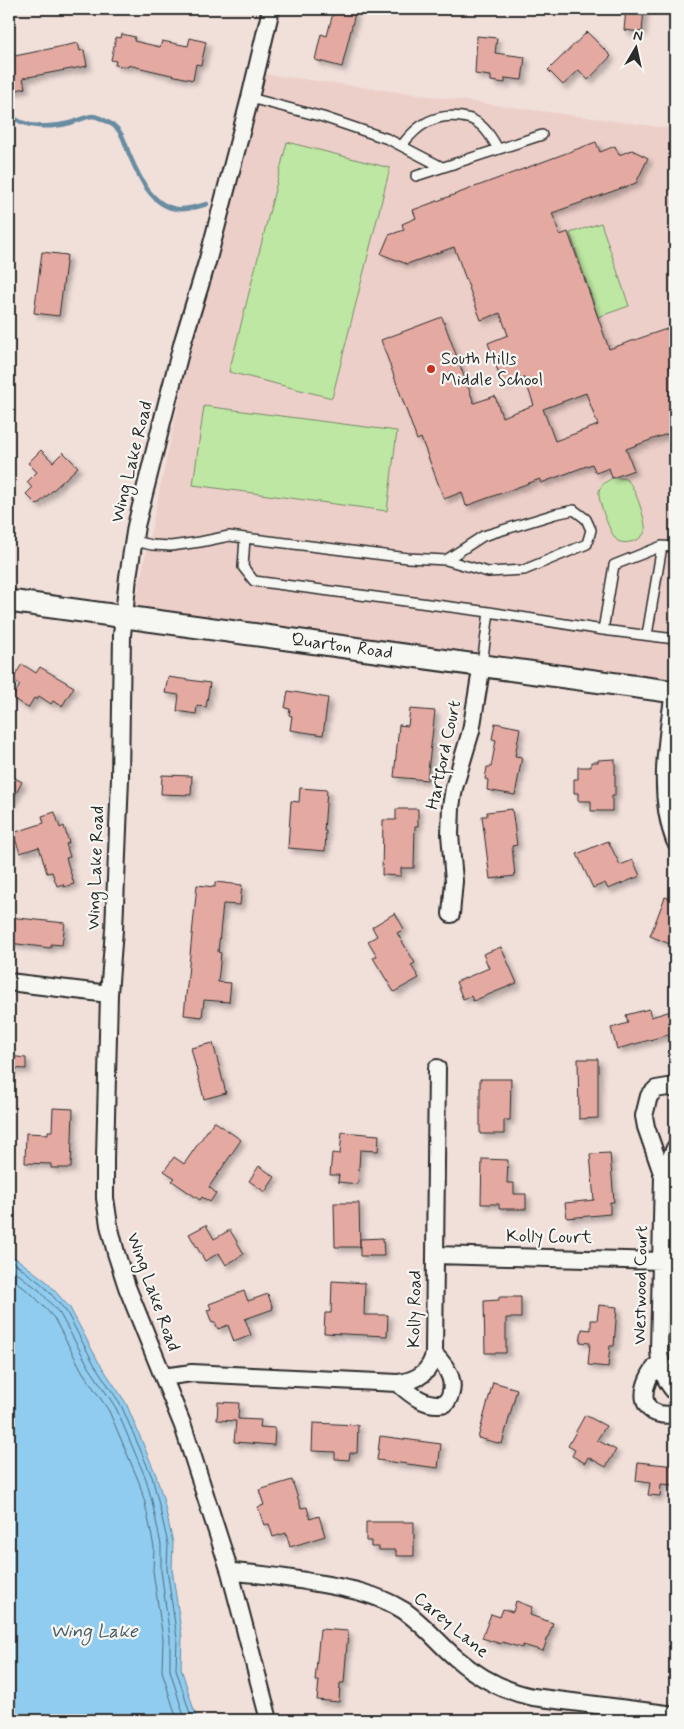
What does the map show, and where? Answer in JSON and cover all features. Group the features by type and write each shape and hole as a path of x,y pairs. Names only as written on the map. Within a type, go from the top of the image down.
{"street":[{"name":"Wing Lake Road","path":"269,1720 230,1572 182,1426 127,1287 109,1225 105,1158 109,994 114,930 124,616 134,541 171,388 208,259 271,9"},
{"name":"Quarton Road","path":"9,601 482,664 675,692"},
{"name":"Hartford Court","path":"451,914 454,881 450,834 451,807 454,788 471,731 482,664"},
{"path":"675,692 666,764 667,814 675,841"},
{"path":"9,982 109,994"},
{"name":"Kolly Road","path":"163,1376 192,1373 398,1383 406,1382 422,1375 432,1362 434,1354 437,1068"},
{"name":"Westwood Court","path":"675,1089 668,1087 656,1090 649,1096 644,1116 663,1176 660,1362 666,1380 675,1392"},
{"name":"Westwood Court","path":"663,1176 675,1148"},
{"name":"Kolly Court","path":"436,1255 662,1261"},
{"path":"398,1383 415,1397 426,1403 446,1404 451,1397 453,1385 446,1366 434,1354"},
{"path":"660,1362 649,1375 643,1396 646,1403 656,1412 675,1414"},
{"name":"Carey Lane","path":"230,1572 253,1573 368,1592 386,1600 411,1616 469,1668 490,1682 514,1692 533,1697 675,1715"}],"lane":[{"path":"250,98 323,117 388,138 442,167"},
{"path":"402,145 410,134 425,123 448,115 472,119 487,131 498,149"},
{"path":"416,176 542,135"},
{"path":"134,541 152,545 171,546 229,536 408,558 446,560 488,572 524,570 587,544 591,530 586,519 574,510 483,536 446,560"},
{"path":"245,538 243,567 254,582 490,612 602,630 675,639"},
{"path":"602,630 614,564 662,546 675,547"},
{"path":"647,635 662,546"},
{"path":"482,664 490,612"}],"shaded area":[{"name":"South Hills Middle School","path":"250,72 675,129 675,682 134,609"}],"green space":[{"path":"287,142 390,168 332,398 229,372"},
{"path":"601,223 629,306 598,317 570,233"},
{"path":"204,406 397,431 387,511 193,485"},
{"path":"613,478 626,480 637,497 645,531 637,540 625,543 618,541 605,518 599,491 606,482"}],"water":[{"name":"Wing Lake","path":"9,1253 46,1281 70,1308 98,1361 126,1403 156,1475 173,1543 172,1569 182,1637 181,1668 197,1720 9,1720"}],"building":[{"path":"334,9 355,13 342,67 315,60 321,34 327,36"},
{"path":"626,9 644,9 642,32 624,30"},
{"path":"587,32 611,56 588,80 579,70 563,85 548,70"},
{"path":"122,34 135,37 134,41 160,47 162,41 188,46 190,38 206,42 201,65 196,64 193,80 128,65 128,67 115,65 116,61 111,60 116,37 121,38"},
{"path":"477,36 497,38 495,53 525,57 522,80 505,78 505,83 491,81 491,76 475,74"},
{"path":"78,43 80,51 84,50 87,66 23,78 25,88 9,92 9,70 12,69 10,57"},
{"path":"596,142 600,152 615,146 619,155 632,150 648,158 636,183 552,213 560,235 568,232 609,349 675,326 675,431 626,449 634,470 612,478 609,468 596,473 592,464 541,483 540,479 466,506 462,492 444,499 421,438 417,440 381,340 442,317 474,403 495,396 502,417 534,405 524,377 503,385 488,343 508,335 500,313 481,320 454,247 407,264 381,254 389,235 404,230 402,224 416,218 413,210","holes":["586,393 598,425 555,441 543,409"]},
{"path":"42,252 67,255 59,316 34,313"},
{"path":"41,450 53,462 63,452 78,467 37,505 26,494 32,488 27,482 37,472 28,463"},
{"path":"22,664 36,673 40,667 74,687 62,706 53,701 51,704 39,696 37,700 34,698 28,708 12,698 20,685 12,680"},
{"path":"168,677 210,683 206,707 197,706 196,714 177,711 179,695 165,693"},
{"path":"288,691 328,698 323,735 290,730 292,716 289,715 290,709 285,708"},
{"path":"410,709 435,711 427,780 394,777 399,725 408,726"},
{"path":"495,723 520,728 515,756 522,757 515,795 487,790 488,780 485,779 487,767 491,767 496,740 492,739"},
{"path":"615,759 615,796 612,796 612,811 591,811 591,801 578,801 578,793 574,793 574,779 578,779 578,767 591,767 591,762"},
{"path":"9,775 22,782 9,807"},
{"path":"162,775 192,776 191,795 161,794"},
{"path":"300,788 327,790 324,831 326,831 325,851 288,848 291,801 299,802"},
{"path":"396,809 418,809 418,826 415,826 414,868 401,868 401,876 382,875 383,820 396,820"},
{"path":"512,809 517,845 512,846 515,876 490,879 482,816 487,816 487,812"},
{"path":"55,812 60,828 64,826 69,843 66,844 70,857 66,858 74,884 64,887 63,884 57,886 52,872 47,873 39,847 20,853 13,833 44,823 42,816"},
{"path":"608,841 620,865 633,860 640,876 608,889 605,883 593,888 577,854"},
{"path":"215,882 242,885 240,905 223,904 218,952 221,953 218,982 231,983 229,1002 204,1000 202,1017 184,1015 197,885 215,887"},
{"path":"665,897 675,900 675,946 650,936"},
{"path":"395,913 404,929 397,933 415,963 411,965 419,978 394,992 373,958 377,956 368,941 377,936 372,927"},
{"path":"9,917 65,923 62,945 51,944 51,948 9,943"},
{"path":"501,947 517,983 473,1001 471,996 463,999 456,982 489,968 483,954"},
{"path":"649,1009 651,1017 671,1011 675,1033 617,1049 611,1028 628,1023 626,1015"},
{"path":"213,1043 226,1093 204,1099 191,1048"},
{"path":"9,1056 26,1058 26,1069 9,1068"},
{"path":"578,1059 598,1059 598,1118 579,1119"},
{"path":"480,1079 511,1079 510,1120 504,1120 504,1134 480,1134"},
{"path":"53,1108 73,1109 71,1168 51,1168 51,1164 25,1163 26,1133 48,1134 48,1131 52,1131"},
{"path":"214,1121 241,1140 209,1187 216,1193 210,1202 202,1197 200,1200 172,1181 175,1178 164,1171 174,1157 184,1164"},
{"path":"342,1132 379,1135 378,1151 360,1150 358,1184 338,1182 339,1175 330,1175 332,1153 340,1154"},
{"path":"610,1153 614,1202 610,1202 610,1214 567,1218 565,1203 594,1200 590,1154"},
{"path":"482,1159 508,1160 507,1183 514,1183 514,1194 526,1194 526,1209 499,1209 499,1204 481,1204"},
{"path":"259,1166 275,1177 265,1192 249,1181"},
{"path":"334,1203 359,1203 360,1247 335,1247"},
{"path":"206,1225 214,1239 230,1230 244,1254 226,1265 219,1253 205,1261 189,1234"},
{"path":"383,1238 384,1256 360,1256 360,1239"},
{"path":"332,1281 365,1283 364,1315 388,1315 387,1336 324,1333 325,1313 331,1313"},
{"path":"244,1291 248,1301 268,1294 273,1309 245,1319 251,1335 234,1342 228,1325 218,1329 215,1322 212,1323 207,1310 211,1309 209,1304"},
{"path":"499,1297 521,1297 521,1318 506,1318 506,1353 485,1353 484,1301 499,1300"},
{"path":"599,1305 617,1307 614,1346 610,1346 608,1367 588,1365 590,1343 580,1342 582,1329 591,1330 591,1320 597,1320"},
{"path":"493,1382 517,1389 502,1444 478,1438"},
{"path":"218,1402 239,1403 238,1419 261,1420 260,1427 275,1428 274,1445 234,1442 236,1421 217,1420"},
{"path":"585,1415 606,1426 597,1440 616,1450 606,1467 588,1457 585,1463 572,1456 575,1450 568,1446"},
{"path":"313,1423 358,1425 357,1453 350,1453 349,1460 335,1459 335,1452 312,1451"},
{"path":"380,1436 441,1444 438,1468 377,1460"},
{"path":"638,1462 675,1466 675,1485 661,1484 660,1496 648,1495 650,1483 636,1481"},
{"path":"292,1480 301,1508 307,1507 310,1519 319,1516 325,1536 290,1547 286,1533 273,1537 269,1524 264,1525 258,1507 264,1505 259,1490"},
{"path":"366,1522 414,1522 414,1556 396,1556 396,1550 379,1550 379,1547 371,1547 371,1541 366,1541"},
{"path":"516,1601 532,1607 530,1615 553,1623 543,1651 523,1645 522,1648 502,1642 501,1644 482,1638 491,1614 500,1617 503,1609 513,1612"},
{"path":"320,1629 348,1631 344,1683 340,1683 339,1702 317,1700 319,1681 315,1681"}],"waterway":[{"path":"9,114 22,122 38,126 63,125 92,116 103,119 119,131 141,180 160,202 168,207 177,209 207,204"}],"place":[{"name":"South Hills Middle School","path":"431,369"}]}
